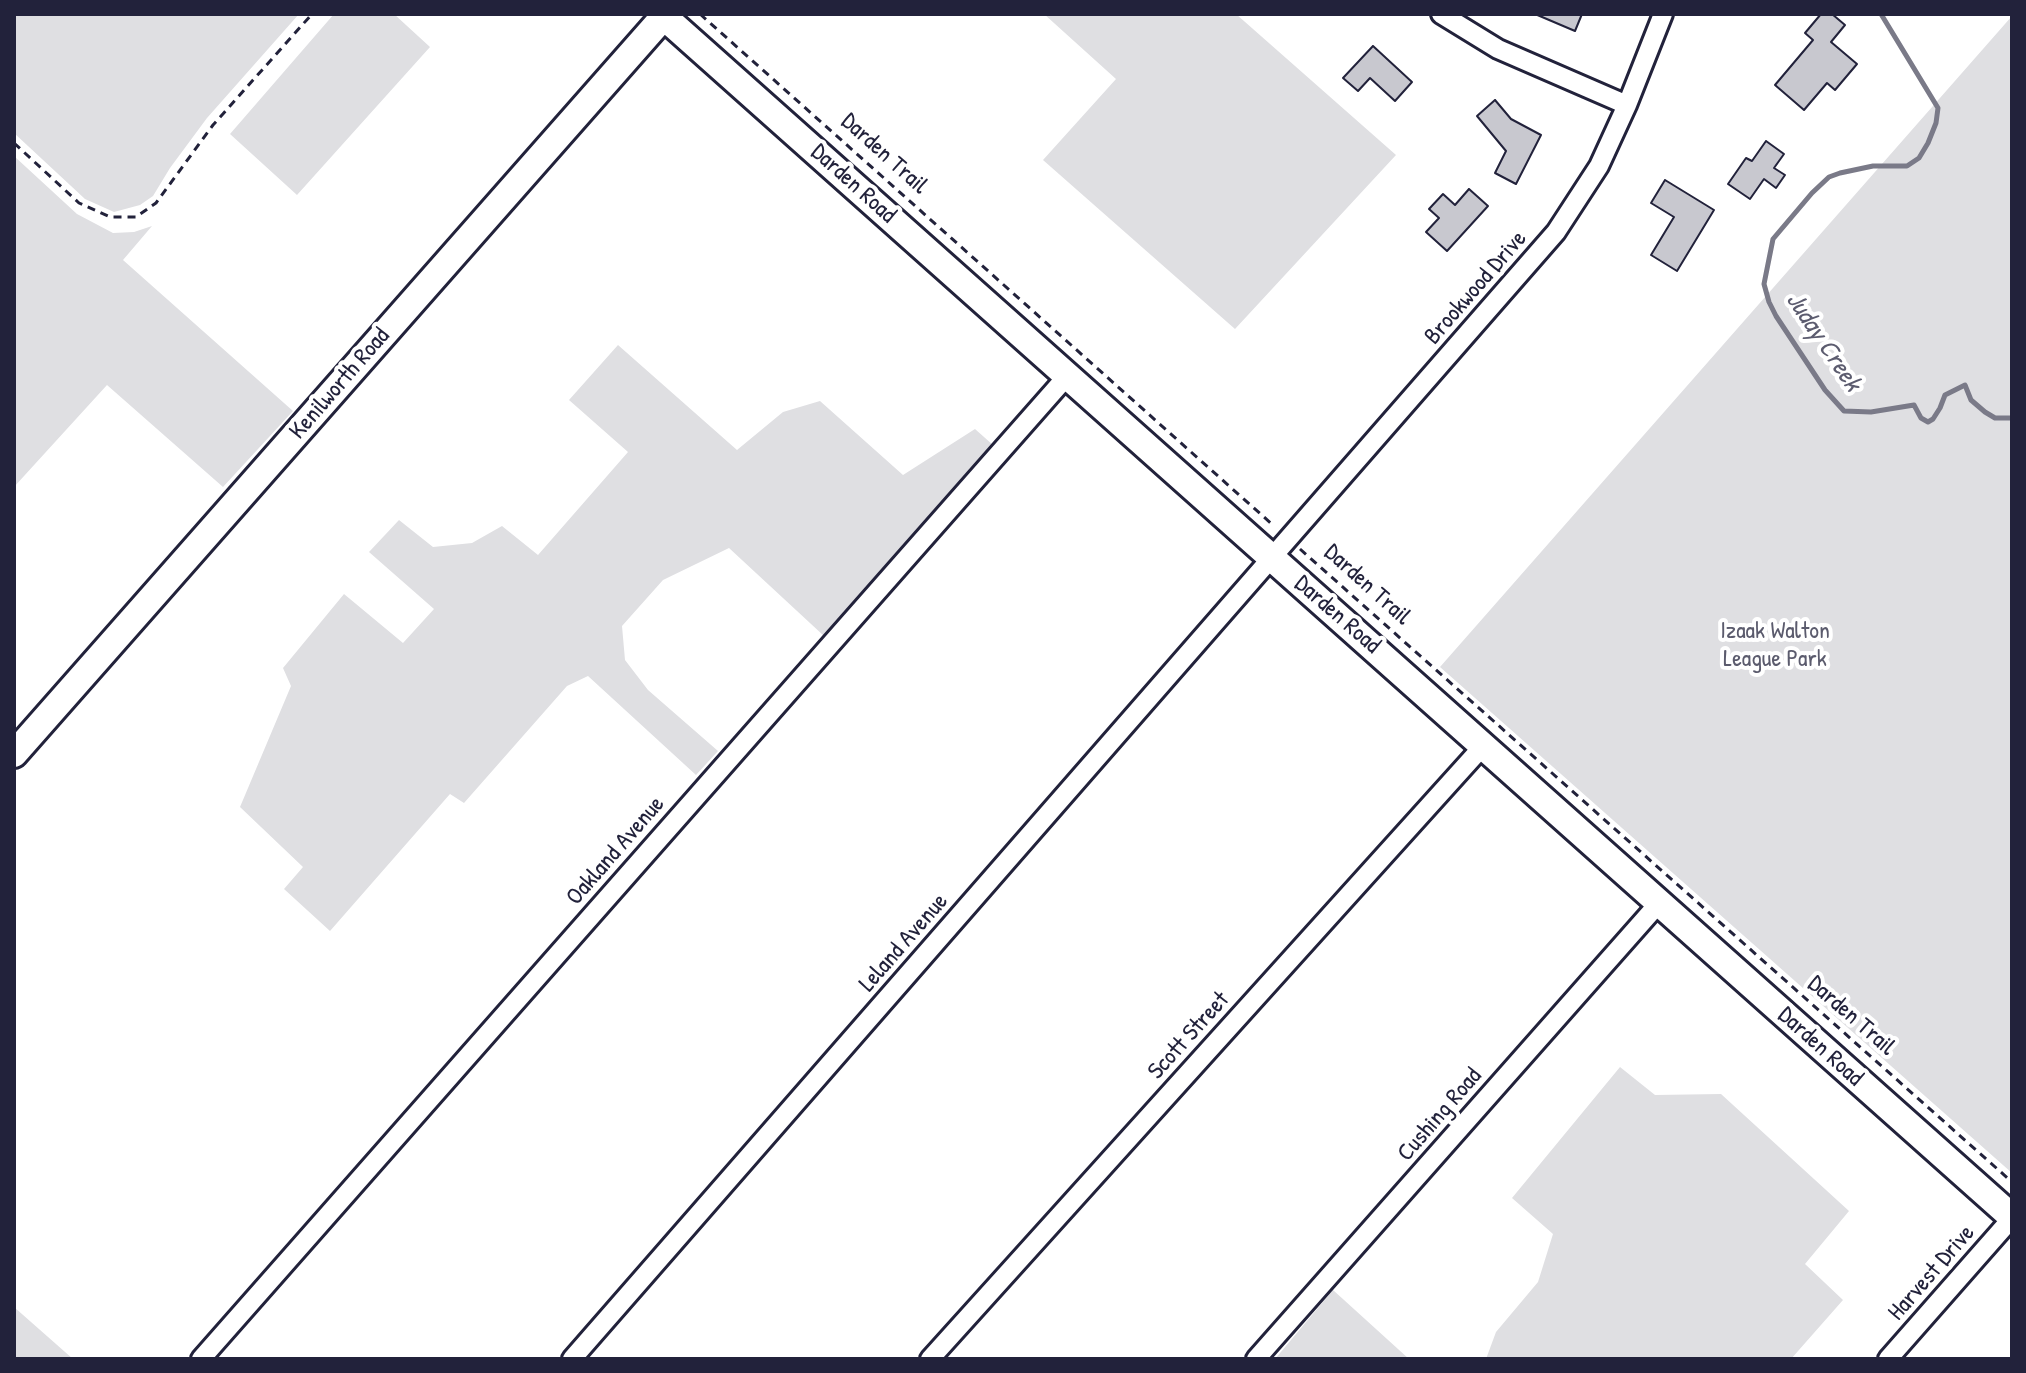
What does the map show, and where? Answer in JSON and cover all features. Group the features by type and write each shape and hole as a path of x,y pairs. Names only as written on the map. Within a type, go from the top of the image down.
{"street":[{"path":"1441,14 1498,49 1627,105"},
{"name":"Brookwood Drive","path":"1281,549 1556,232 1599,166 1663,14"},
{"name":"Darden Road","path":"664,15 1068,375 1281,549 1484,745 2012,1218"},
{"name":"Kenilworth Road","path":"14,754 664,15"},
{"name":"Oakland Avenue","path":"201,1359 1068,375"},
{"name":"Leland Avenue","path":"572,1359 1281,549"},
{"name":"Scott Street","path":"930,1359 1484,745"},
{"name":"Cushing Road","path":"1256,1359 1659,903"},
{"name":"Harvest Drive","path":"1888,1359 2012,1218"}],"path":[{"path":"14,143 79,203 110,217 136,217 156,203 213,125 312,14"},
{"name":"Darden Trail","path":"700,14 1281,549 2012,1182"}],"green space":[{"path":"14,14 299,14 207,118 153,196 140,205 114,212 85,199 14,133"},
{"path":"334,14 394,14 430,47 297,195 230,134"},
{"path":"1044,14 1236,14 1396,155 1235,329 1043,160 1116,79"},
{"name":"Izaak Walton League Park","path":"2012,16 2012,1173 1440,667"},
{"path":"14,156 77,214 113,233 134,232 152,226 123,260 293,411 223,487 107,385 14,487"},
{"path":"618,345 737,450 783,412 820,401 903,475 975,429 993,445 824,636 729,548 663,580 622,626 625,660 648,690 718,751 696,775 588,676 567,686 464,803 450,794 330,931 284,889 303,867 240,807 291,686 283,668 344,594 403,643 434,609 369,552 399,520 433,547 472,543 502,526 538,555 628,452 569,400"},
{"path":"1620,1067 1655,1095 1721,1094 1849,1211 1805,1264 1843,1300 1791,1359 1486,1359 1496,1332 1538,1282 1553,1234 1512,1198"},
{"path":"1333,1290 1409,1359 1275,1359"},
{"path":"14,1307 73,1359 14,1359"}],"building":[{"path":"1535,14 1582,14 1575,31"},
{"path":"1821,14 1832,14 1845,25 1831,42 1857,64 1835,90 1827,83 1804,110 1775,85 1813,40 1805,33"},
{"path":"1373,46 1412,82 1395,101 1370,78 1358,91 1343,78"},
{"path":"1495,100 1511,119 1541,135 1516,184 1495,173 1506,151 1477,116"},
{"path":"1766,141 1784,154 1774,168 1785,175 1776,188 1764,179 1750,199 1728,184 1746,158 1752,161"},
{"path":"1665,180 1714,210 1677,271 1651,255 1674,217 1651,203"},
{"path":"1469,189 1488,206 1447,251 1426,232 1439,218 1429,209 1443,194 1455,205"}],"waterway":[{"name":"Juday Creek","path":"1881,14 1938,108 1936,123 1919,158 1907,166 1873,166 1840,173 1829,177 1812,193 1773,239 1764,284 1769,302 1825,390 1844,411 1871,412 1914,405 1921,418 1928,422 1940,408 1945,395 1965,385 1971,400 1985,412 1995,418 2012,418"}]}
